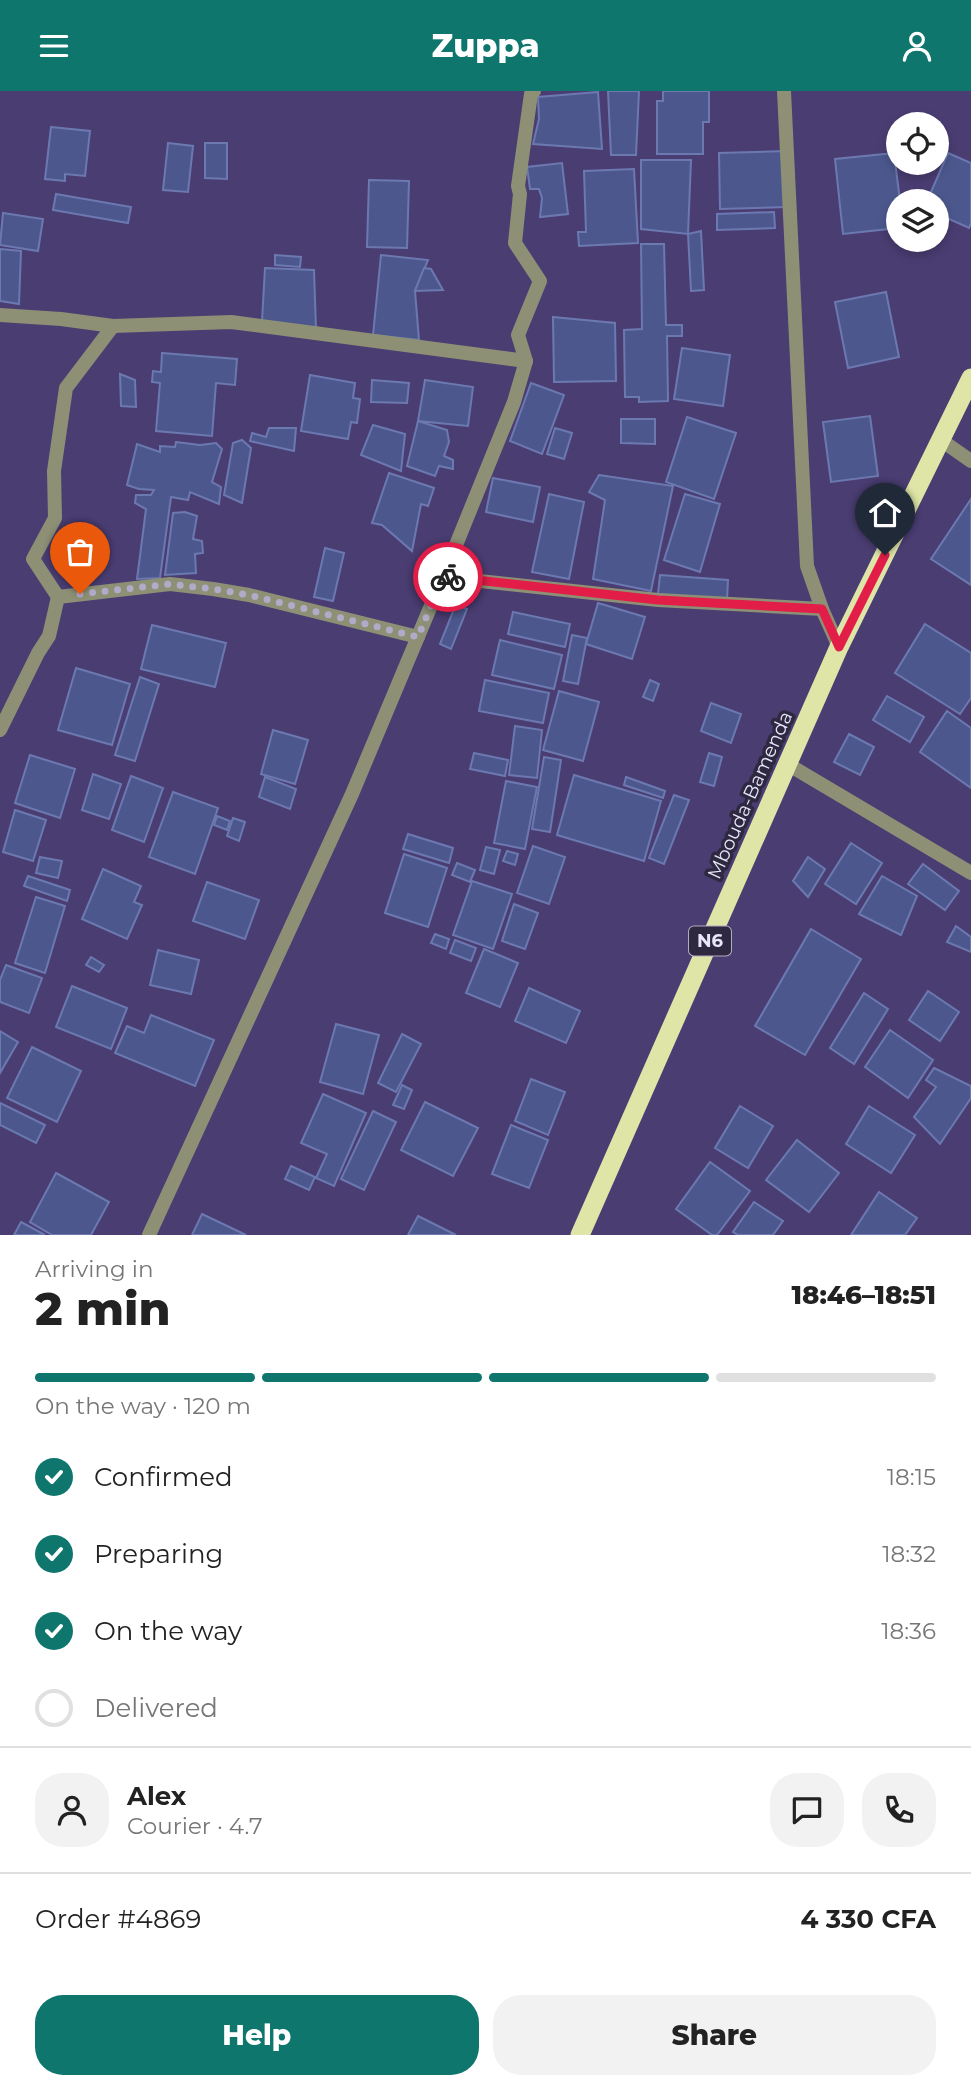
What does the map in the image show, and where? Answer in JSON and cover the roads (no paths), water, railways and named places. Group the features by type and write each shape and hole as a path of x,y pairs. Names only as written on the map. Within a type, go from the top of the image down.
{"highway":[{"name":"Mbouda-Bamenda","path":"580,1235 839,647 971,378"}],"street":[{"path":"149,1235 352,794 514,402 526,361 519,335 540,281 515,243 520,194 518,186 531,94 534,91"},
{"path":"784,91 807,566 839,647"},
{"path":"0,315 113,326 231,322 526,361"},
{"path":"0,730 49,636 58,597 33,559 55,518 54,471 66,388 113,326"},
{"path":"941,440 971,461"},
{"path":"443,577 658,600 822,609"},
{"path":"58,597 170,584 249,595 418,637"},
{"path":"789,765 971,873"}]}
